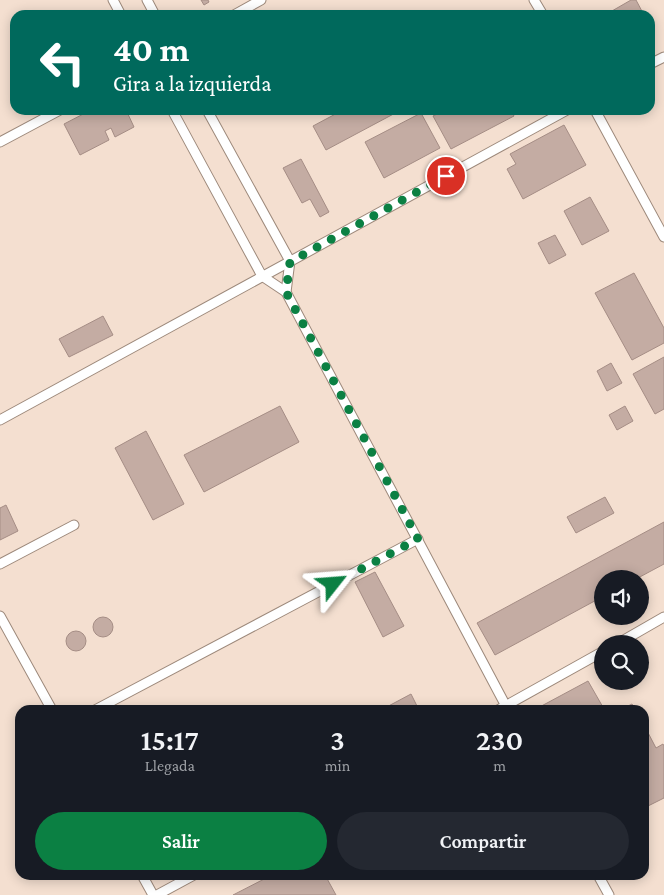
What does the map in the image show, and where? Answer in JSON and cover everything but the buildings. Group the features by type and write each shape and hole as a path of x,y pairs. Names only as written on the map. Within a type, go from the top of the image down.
{"lane":[{"path":"243,10 261,0"},
{"path":"0,142 51,115"},
{"path":"175,115 262,276 286,292 418,539 502,705"},
{"path":"210,115 290,262 286,292"},
{"path":"0,420 558,115"},
{"path":"598,115 664,237"},
{"path":"0,564 74,525"},
{"path":"104,705 418,539"},
{"path":"0,616 49,705"},
{"path":"633,635 664,617"},
{"path":"511,705 594,657"},
{"path":"145,880 155,895 184,880"},
{"path":"601,880 609,895"}],"route":[{"path":"333,584 418,539 286,292 290,262 446,176"}]}
